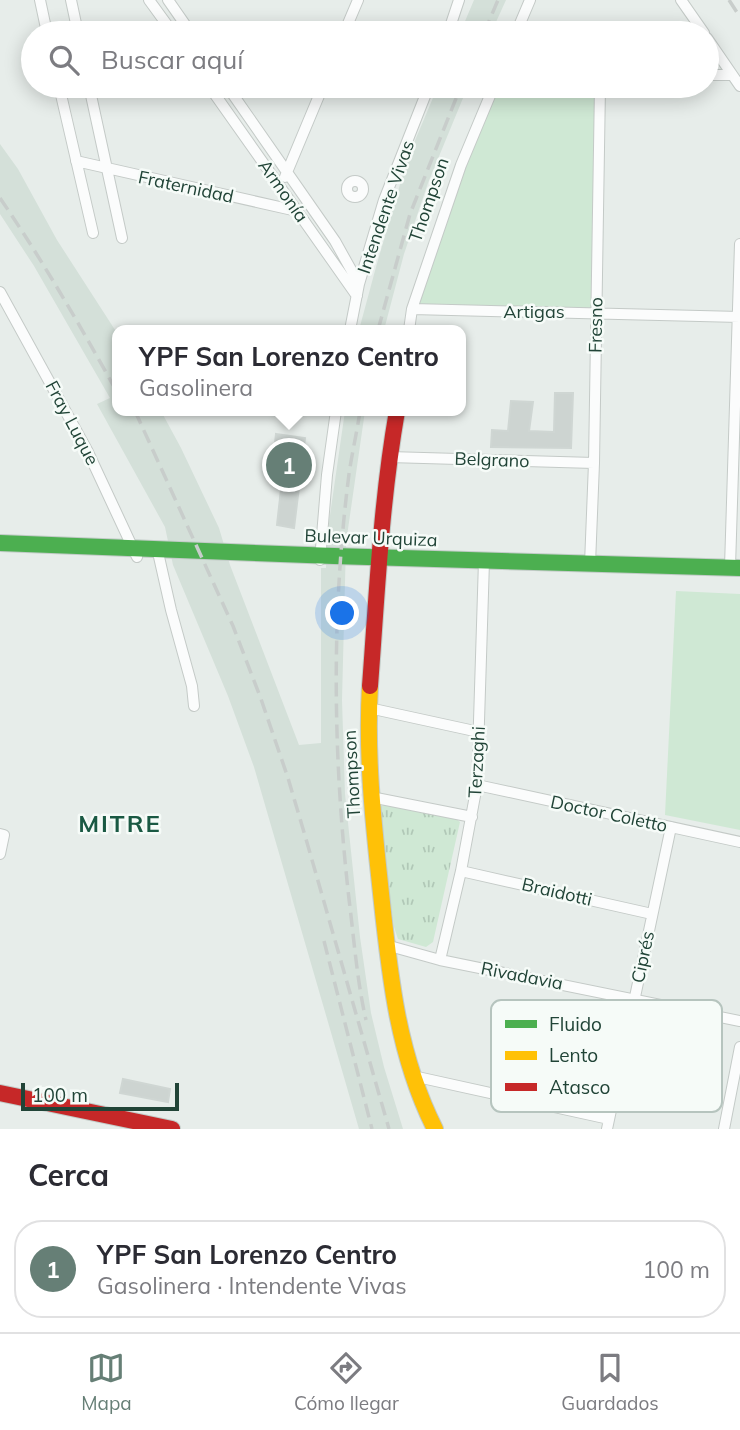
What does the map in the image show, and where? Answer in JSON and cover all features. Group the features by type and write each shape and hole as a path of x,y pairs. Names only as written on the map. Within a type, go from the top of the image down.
{"main road":[{"name":"Thompson","path":"396,416 389,457 379,561 369,708 371,797 386,945 396,1012 413,1076 435,1129"},
{"name":"Bulevar Urquiza","path":"0,543 135,552"},
{"name":"Bulevar Urquiza","path":"0,552 159,552 379,561 737,570"},
{"name":"Bulevar Urquiza","path":"484,564 590,564 737,570"},
{"path":"0,1094 172,1129"}],"street":[{"path":"40,0 44,21"},
{"path":"71,0 75,21"},
{"path":"149,0 164,21"},
{"path":"168,0 183,21"},
{"path":"349,21 358,0"},
{"path":"452,21 459,0"},
{"path":"521,21 530,0"},
{"path":"681,0 696,21"},
{"path":"719,56 740,86"},
{"path":"719,75 731,75"},
{"path":"62,98 93,233"},
{"path":"92,98 122,238"},
{"name":"Armonía","path":"217,98 297,211 358,290"},
{"name":"Armonía","path":"235,98 335,241 358,290"},
{"path":"279,186 318,98"},
{"name":"Intendente Vivas","path":"351,325 358,290 384,200 424,98"},
{"name":"Thompson","path":"410,325 412,309 461,165 489,98"},
{"name":"Fresno","path":"590,564 600,98"},
{"name":"Fraternidad","path":"76,161 297,211"},
{"path":"362,192 384,200"},
{"path":"737,570 740,244"},
{"name":"Fray Luque","path":"0,292 88,452 135,552"},
{"name":"Artigas","path":"412,309 739,317"},
{"path":"320,559 335,416"},
{"name":"Belgrano","path":"389,457 594,463"},
{"path":"159,552 171,610 192,686 194,706"},
{"name":"Terzaghi","path":"440,960 461,871 477,785 484,564"},
{"path":"369,708 479,732"},
{"name":"Doctor Coletto","path":"477,785 740,842"},
{"path":"371,797 472,817"},
{"name":"Ciprés","path":"634,999 671,827"},
{"path":"0,854 2,835"},
{"name":"Braidotti","path":"461,871 652,914"},
{"name":"Rivadavia","path":"386,945 440,960 639,1000"},
{"name":"Rivadavia","path":"722,1017 740,1021"},
{"path":"724,1129 740,1047"},
{"path":"413,1076 491,1095"},
{"path":"559,1112 608,1124"}],"shaded area":[{"path":"474,0 506,0 496,21 465,21"},
{"path":"433,98 463,98 428,183 404,254 385,325 360,325 376,267 408,157"},
{"path":"0,144 18,169 57,240 112,325 112,416 164,416 181,448 219,528 230,565 299,745 321,743 321,568 326,568 327,536 344,416 364,416 346,543 342,700 345,794 371,1013 403,1129 359,1129 254,767 228,696 173,565 165,527 97,404 110,398 34,266 0,214"}],"green space":[{"path":"490,98 600,98 596,313 412,309"},
{"path":"676,591 740,594 740,830 665,815"},
{"path":"384,805 455,818 460,822 433,942 426,947 398,939 394,927 378,807"}],"building":[{"path":"555,393 573,393 571,448 491,447 492,430 508,431 511,401 533,402 529,431 554,432"},
{"path":"276,434 305,438 294,528 277,525 283,471 272,471"},
{"path":"123,1079 170,1089 168,1102 120,1093"}],"railway":[{"path":"489,21 498,0"},
{"path":"729,0 740,17"},
{"path":"379,325 410,214 456,98"},
{"path":"0,198 61,294 112,383"},
{"path":"137,416 233,626 261,699 288,778 389,1129"},
{"path":"359,416 343,527 336,686 344,846 356,960 366,1020"},
{"path":"324,941 372,1129"}],"traffic: fast":[{"path":"0,543 740,568"}],"traffic: slow":[{"path":"370,686 371,786 391,978 411,1070 435,1129"}],"traffic: jam":[{"path":"370,686 383,514 396,416"},
{"path":"0,1093 172,1129"}],"place":[{"name":"YPF San Lorenzo Centro","path":"289,465"}],"district":[{"name":"MITRE","path":"120,824"}]}
